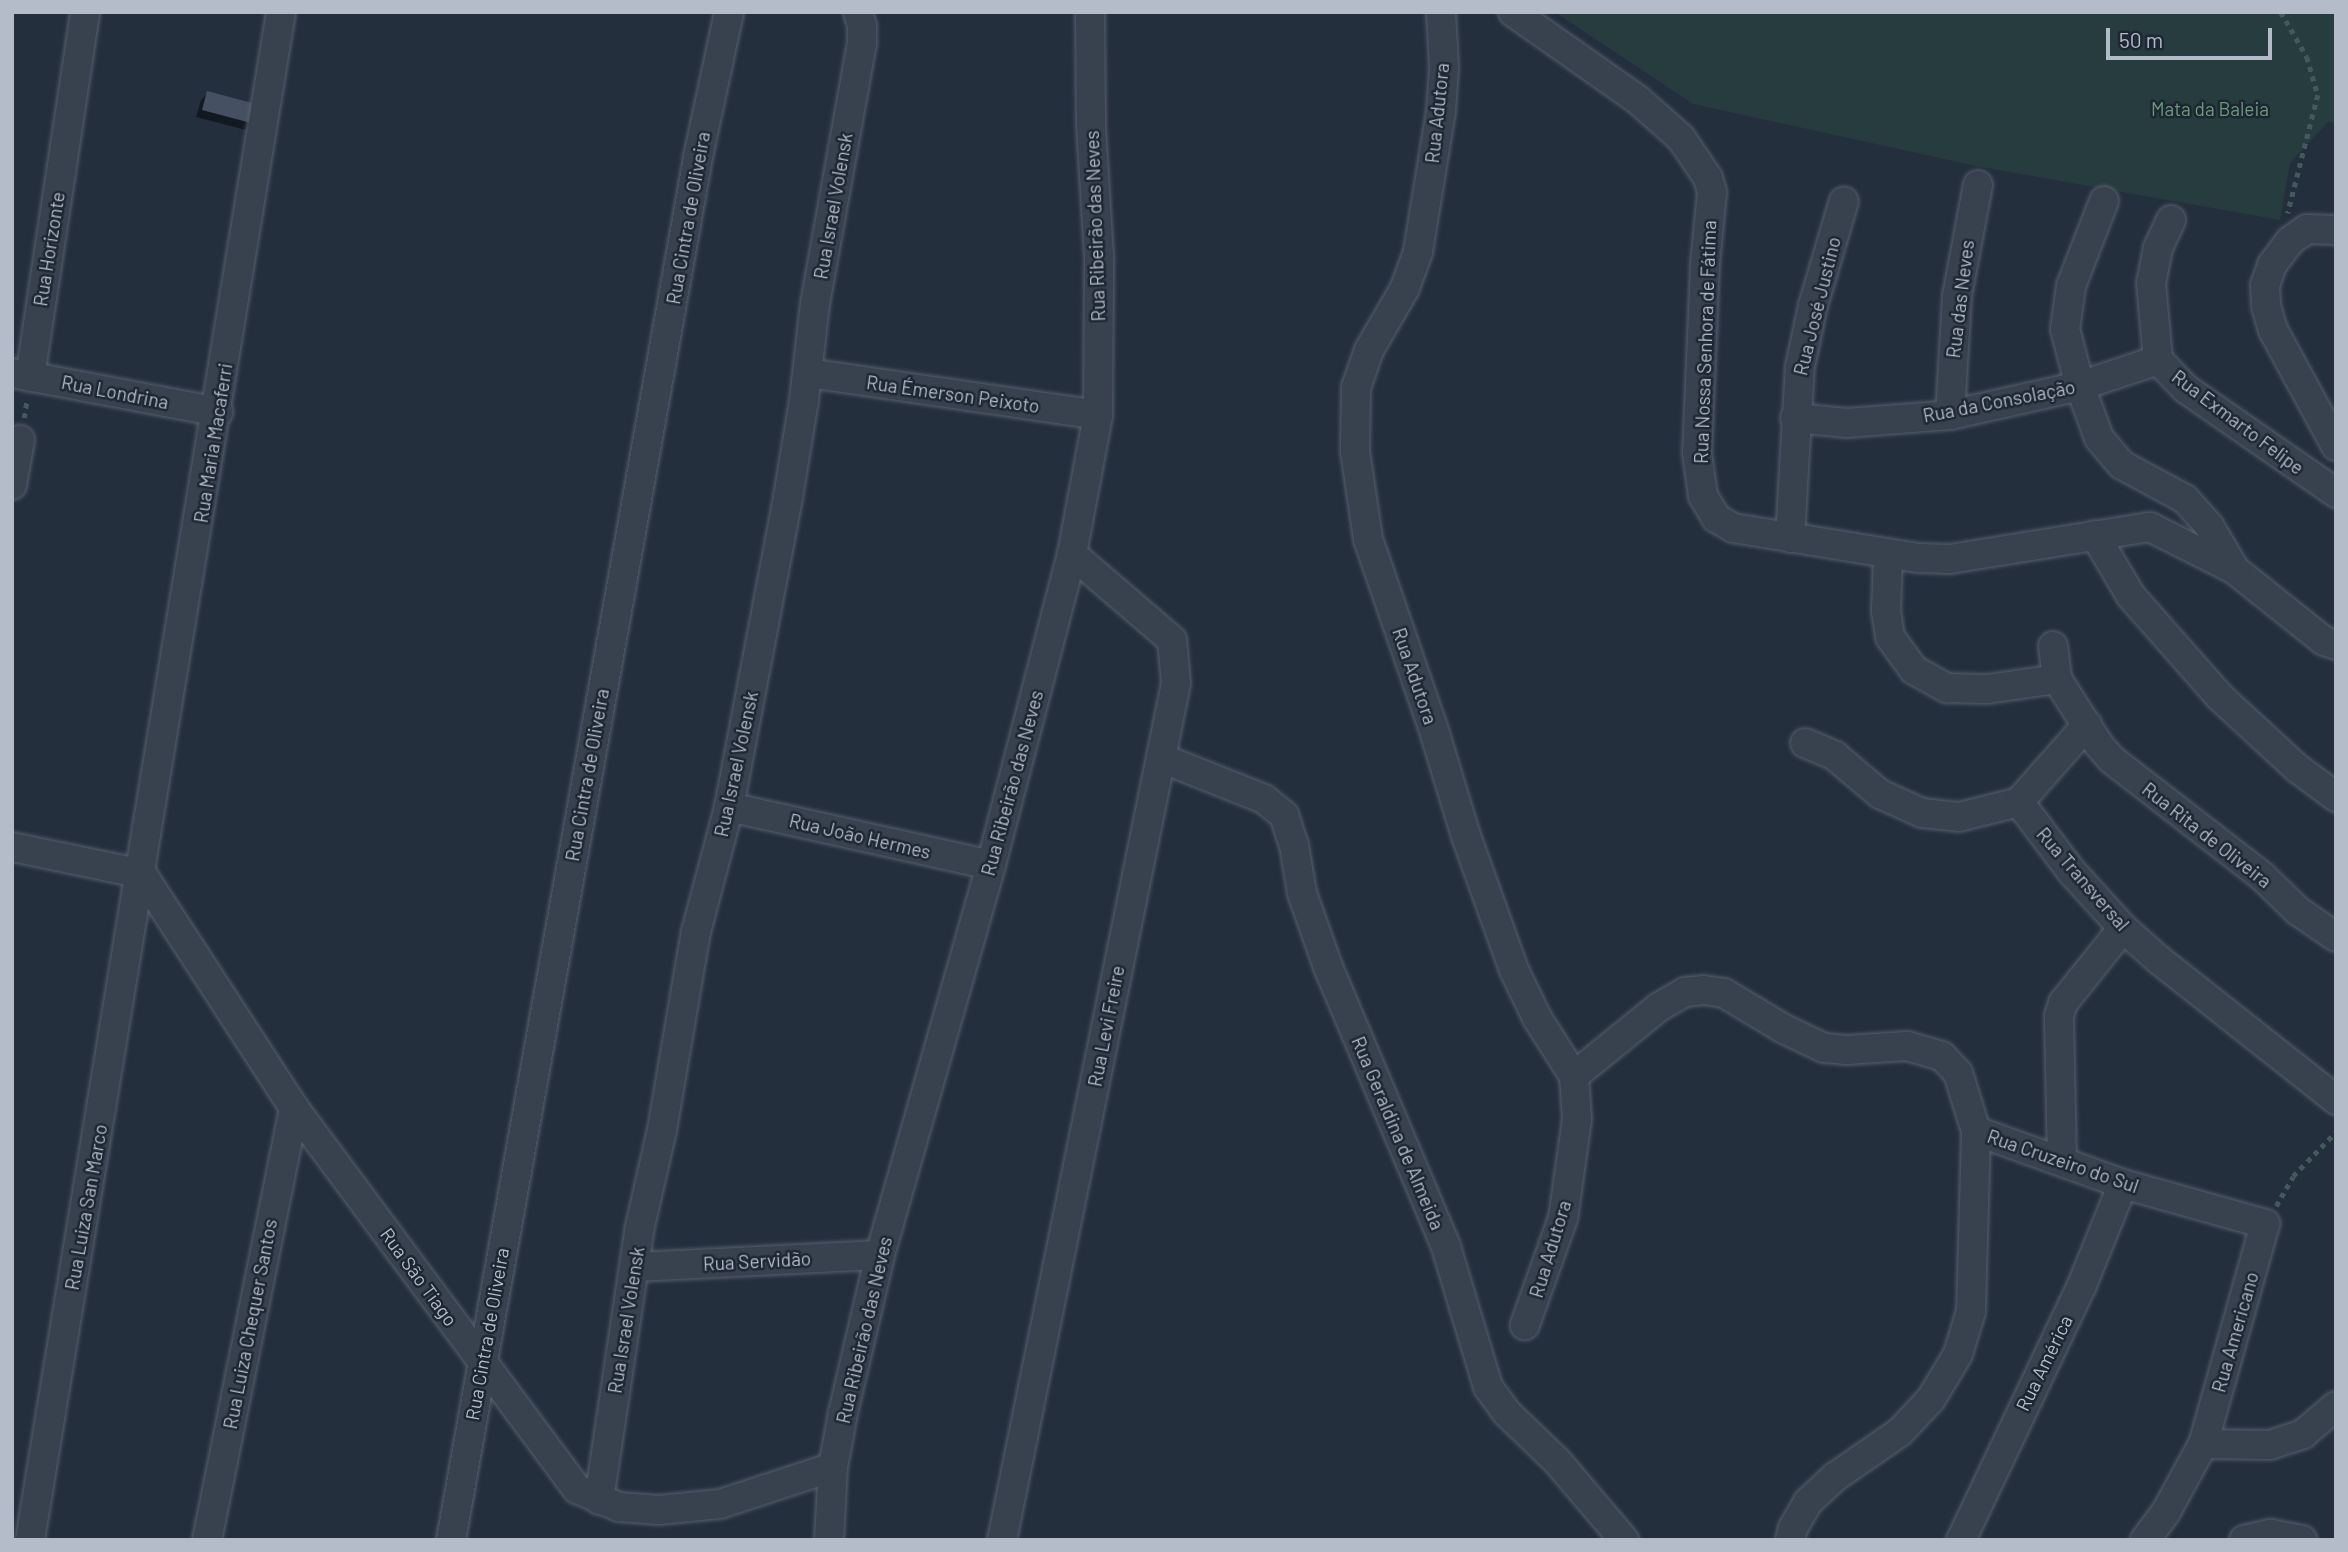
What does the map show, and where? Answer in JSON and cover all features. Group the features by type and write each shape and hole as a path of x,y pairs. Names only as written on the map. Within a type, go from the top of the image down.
{"street":[{"name":"Rua Horizonte","path":"21,375 85,12"},
{"name":"Rua Maria Macaferri","path":"142,874 282,12"},
{"name":"Rua Cintra de Oliveira","path":"451,1540 698,157 729,12"},
{"name":"Rua Ribeirão das Neves","path":"829,1540 833,1467 880,1255 991,865 1072,554 1098,415 1099,257 1091,126 1090,12"},
{"name":"Rua Adutora","path":"1441,12 1444,67 1441,111 1418,252 1405,288 1369,350 1356,387 1355,451 1368,539 1435,734 1466,836 1514,970 1537,1018 1574,1076 1577,1119 1563,1218 1525,1325"},
{"name":"Rua Nossa Senhora de Fátima","path":"1513,12 1638,100 1681,138 1708,178 1712,192 1705,265 1697,453 1703,496 1716,518 1733,528 1790,538 1888,555 1950,559 2150,527 2235,570 2324,640 2336,645"},
{"name":"Rua Israel Volensk","path":"599,1500 635,1267 696,932 729,807 808,373 815,304 850,115 860,19"},
{"name":"Rua das Neves","path":"1950,415 1957,296 1978,185"},
{"name":"Rua José Justino","path":"1790,538 1800,367 1813,306 1844,201"},
{"path":"2104,201 2071,285 2065,329 2080,386 2099,439 2122,465 2185,499 2209,526 2235,570"},
{"name":"Rua Exmarto Felipe","path":"2171,220 2158,248 2151,283 2158,360 2186,389 2336,493"},
{"path":"2336,230 2307,229 2290,241 2272,264 2265,285 2266,306 2273,330 2336,446"},
{"name":"Rua da Consolação","path":"1795,418 1847,423 1950,415 2080,386 2158,360"},
{"name":"Rua Émerson Peixoto","path":"808,373 1098,415"},
{"name":"Rua Londrina","path":"21,375 218,412"},
{"path":"12,485 20,440"},
{"path":"2095,535 2131,596 2220,697 2297,768 2336,797"},
{"name":"Rua Levi Freire","path":"1002,1540 1176,683 1172,640 1072,554"},
{"path":"1888,555 1886,611 1890,637 1914,670 1947,688 1987,689 2057,679 2053,646"},
{"name":"Rua Rita de Oliveira","path":"2057,679 2111,759 2263,877 2298,911 2336,937"},
{"path":"1805,743 1835,756 1880,794 1922,813 1959,817 2019,802 2087,725"},
{"name":"Rua Geraldina de Almeida","path":"1161,758 1264,799 1284,815 1294,845 1302,893 1328,967 1446,1247 1488,1387 1506,1412 1557,1461 1624,1540"},
{"name":"Rua Transversal","path":"2019,802 2072,872 2123,928 2159,961 2336,1100"},
{"name":"Rua João Hermes","path":"729,807 991,865"},
{"path":"12,847 142,874"},
{"name":"Rua São Tiago","path":"142,874 294,1108 576,1489 619,1507 659,1510 720,1504 833,1467"},
{"name":"Rua Luiza San Marco","path":"30,1540 142,874"},
{"path":"2062,1161 2059,1016 2063,1003 2123,928"},
{"name":"Rua Cruzeiro do Sul","path":"1574,1076 1659,1007 1685,992 1703,990 1724,993 1784,1029 1824,1048 1847,1050 1907,1046 1942,1056 1958,1073 1976,1131 2123,1184 2265,1224"},
{"name":"Rua Luiza Chequer Santos","path":"207,1540 294,1108"},
{"path":"1790,1540 1793,1528 1808,1502 1835,1477 1900,1432 1931,1399 1958,1354 1971,1311 1976,1131"},
{"name":"Rua América","path":"1961,1540 2082,1285 2123,1184"},
{"name":"Rua Americano","path":"2145,1540 2166,1512 2203,1444 2265,1224"},
{"name":"Rua Servidão","path":"635,1267 880,1255"},
{"path":"2203,1444 2270,1445 2303,1434 2336,1406"},
{"path":"2244,1540 2271,1534 2302,1540"}],"path":[{"path":"2281,12 2307,57 2318,95 2287,216 2307,229"},
{"path":"20,440 21,375"},
{"path":"2265,1224 2293,1176 2336,1132"}],"green space":[{"name":"Mata da Baleia","path":"1555,12 2336,12 2336,123 2328,122 2290,163 2280,220 1976,166 1693,104"}],"building":[{"path":"207,91 260,105 255,124 202,110"}]}
